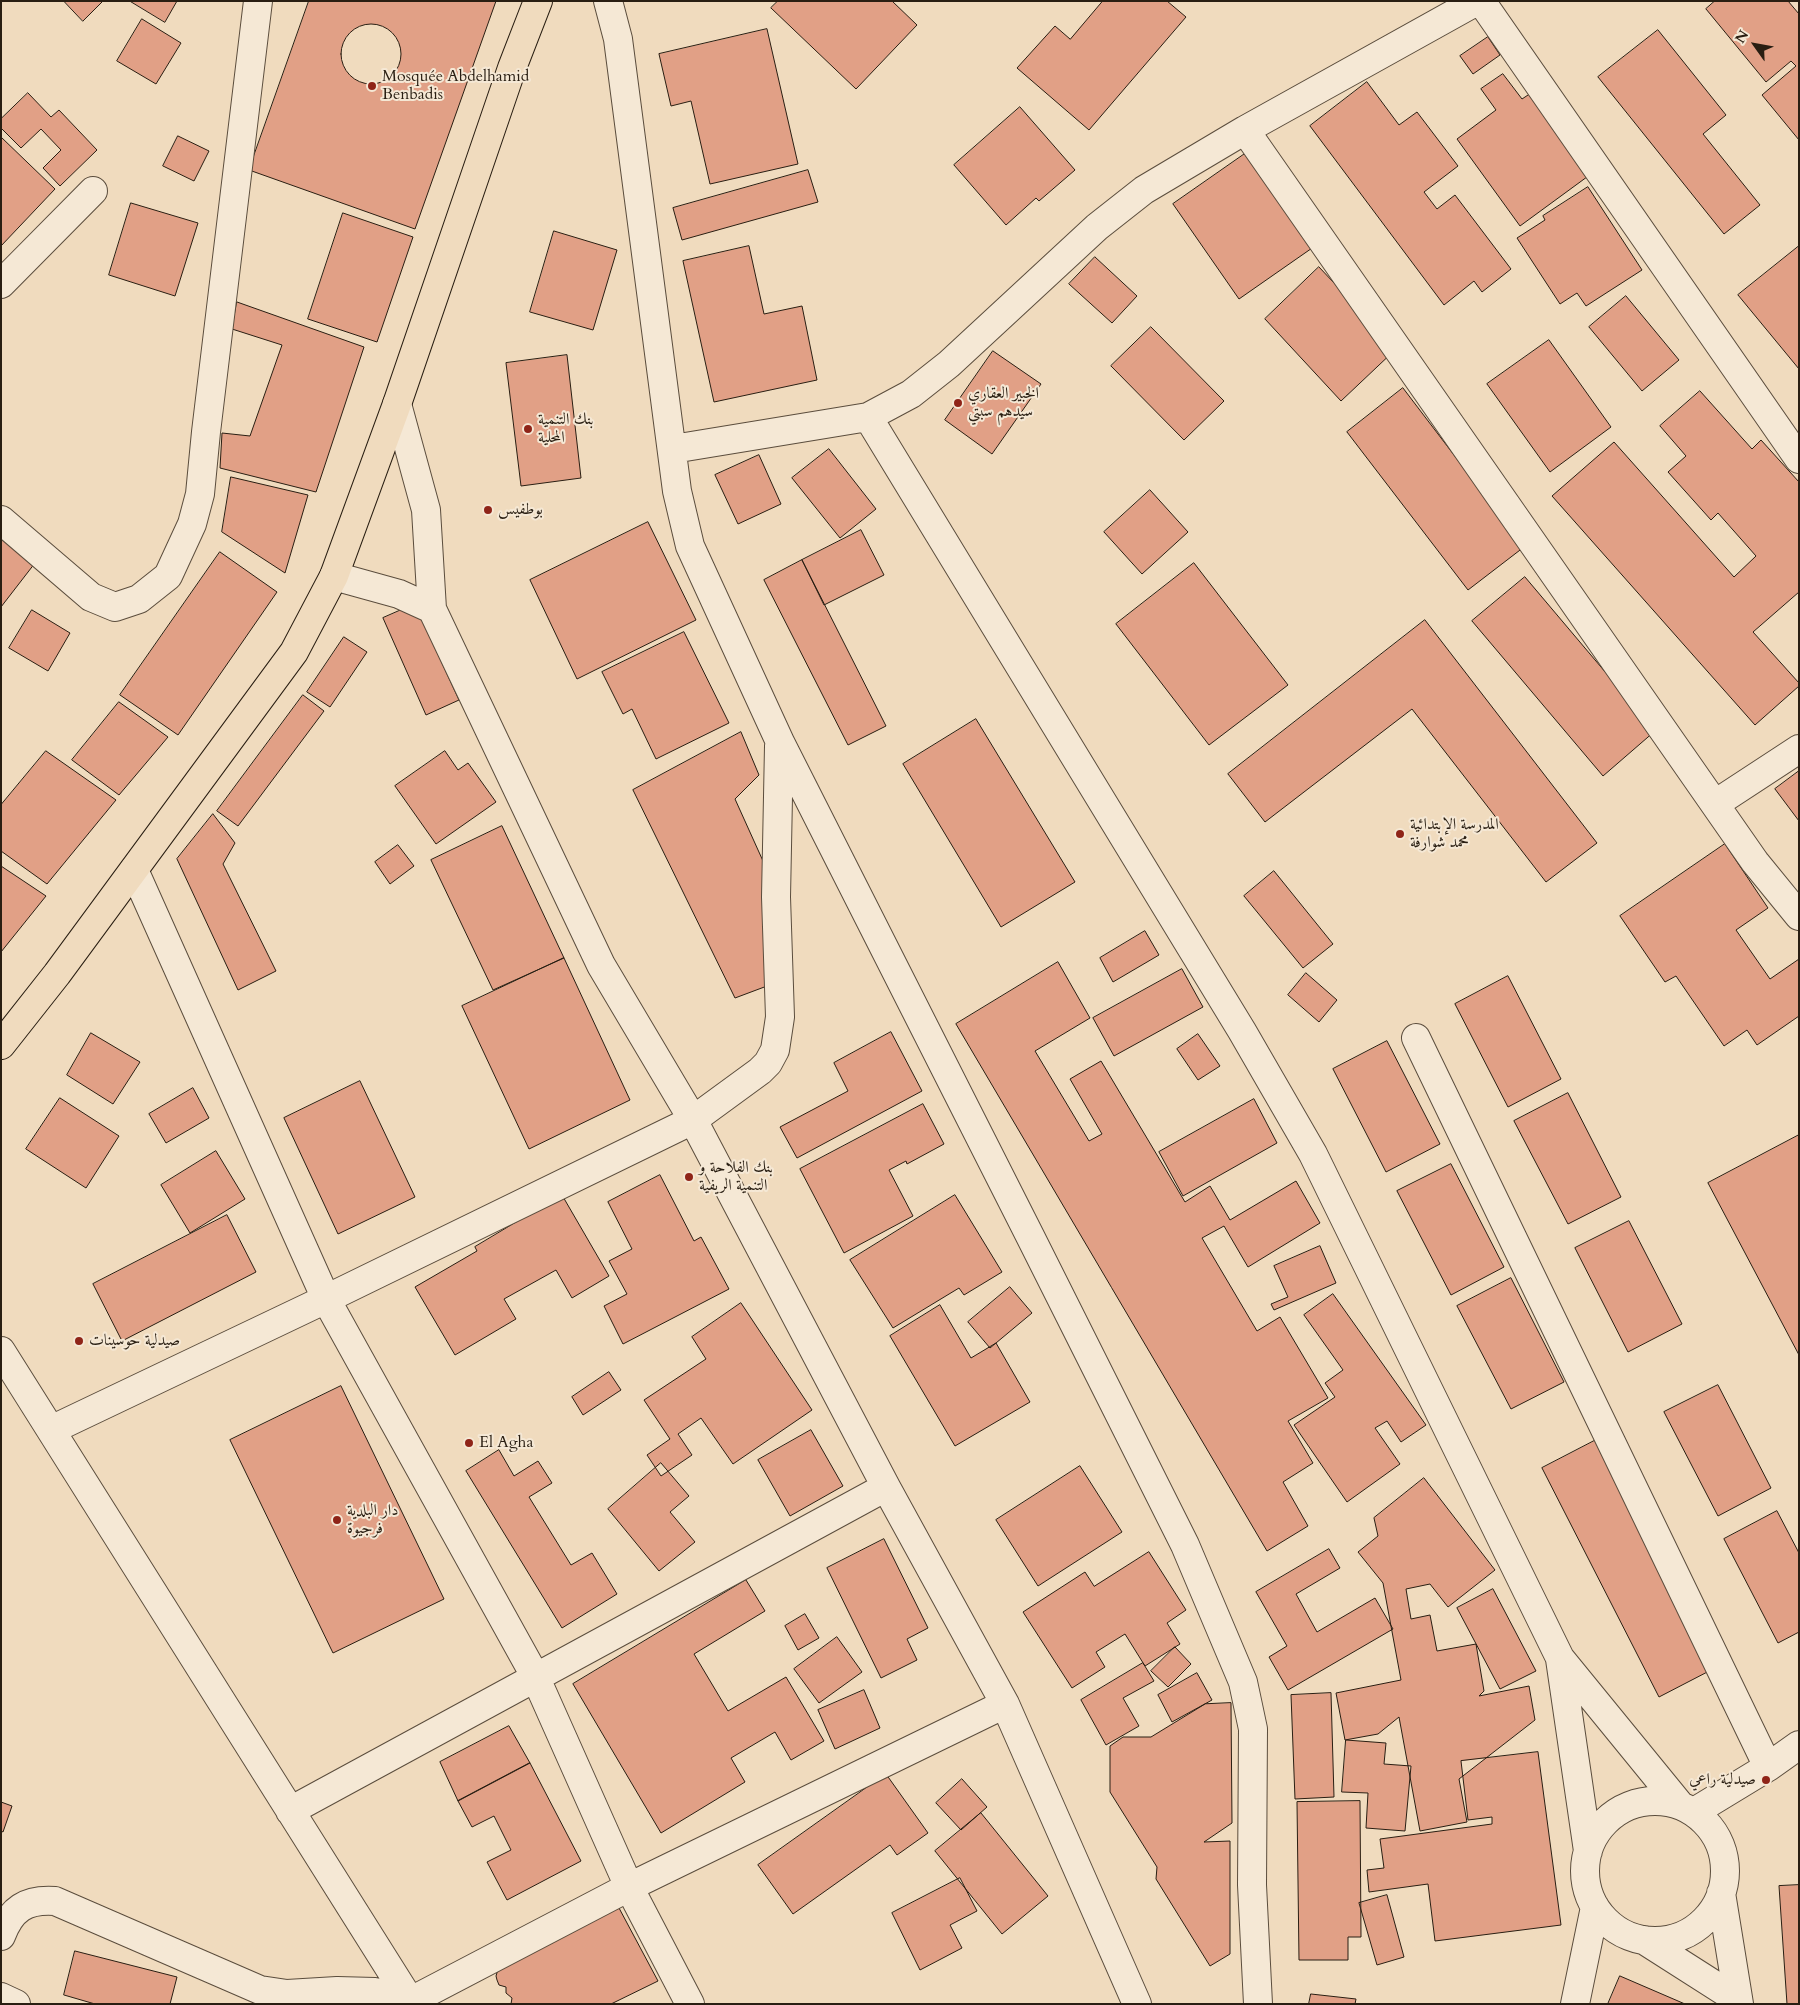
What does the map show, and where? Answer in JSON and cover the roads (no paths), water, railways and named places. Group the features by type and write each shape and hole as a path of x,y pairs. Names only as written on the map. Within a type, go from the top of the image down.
{"main road":[{"path":"1,1045 57,974 294,652 334,576 398,404 512,68 538,1"}],"street":[{"path":"1,520 92,597 115,607 139,599 168,576 192,524 200,494 258,1"},
{"path":"608,1 618,39 677,491 690,546 780,742 1185,1545 1243,1682 1253,1729 1252,1885 1258,2004"},
{"path":"673,449 868,417 911,394 949,364 1097,227 1144,190 1245,130 1477,1"},
{"path":"1481,1 1799,460"},
{"path":"1245,130 1755,862 1799,916"},
{"path":"1,284 93,192"},
{"path":"398,404 426,510 432,609 601,965 693,1120 886,1486 1005,1704 1137,2004"},
{"path":"868,417 1237,1023 1313,1154 1560,1658 1687,1809 1707,1824 1718,1839 1724,1857 1725,1876 1722,1893 1713,1911 1700,1926 1682,1936 1663,1941 1644,1940"},
{"path":"334,576 399,594 432,609"},
{"path":"50,1430 326,1299 693,1120 760,1071 768,1063 776,1050 780,1017 776,898 780,742"},
{"path":"1715,804 1799,749"},
{"path":"134,870 326,1299 535,1676 629,1886 690,2004"},
{"path":"1416,1038 1768,1767"},
{"path":"1,1352 411,2002"},
{"path":"290,1811 886,1486"},
{"path":"1560,1658 1588,1851 1585,1870 1587,1889 1595,1907 1615,1929 1644,1940 1738,2002"},
{"path":"1,1936 6,1922 20,1908 42,1900 55,1901 260,1990 287,1994 337,1991 375,1992 411,2002 629,1886 1005,1704"},
{"path":"1588,1851 1601,1826 1624,1808 1651,1801 1687,1809 1768,1767 1799,1745"},
{"path":"1722,1893 1738,2002"},
{"path":"1575,2004 1595,1907"},
{"path":"1,1997 16,2004"}],"place":[{"name":"Mosquée Abdelhamid Benbadis","path":"372,86"},
{"name":"الخبير العقاري سيدهم سبتي","path":"958,403"},
{"name":"بنك التنمية المحلية","path":"528,429"},
{"name":"بوطفيس","path":"488,510"},
{"name":"المدرسة الإبتدائية محمد شوارفة","path":"1400,834"},
{"name":"بنك الفلاحة و التنمية الريفية","path":"689,1177"},
{"name":"صيدلية حوسينات","path":"79,1341"},
{"name":"El Agha","path":"469,1443"},
{"name":"دار البلدية فرجيوة","path":"337,1520"},
{"name":"صيدلية راعي","path":"1766,1780"}]}
